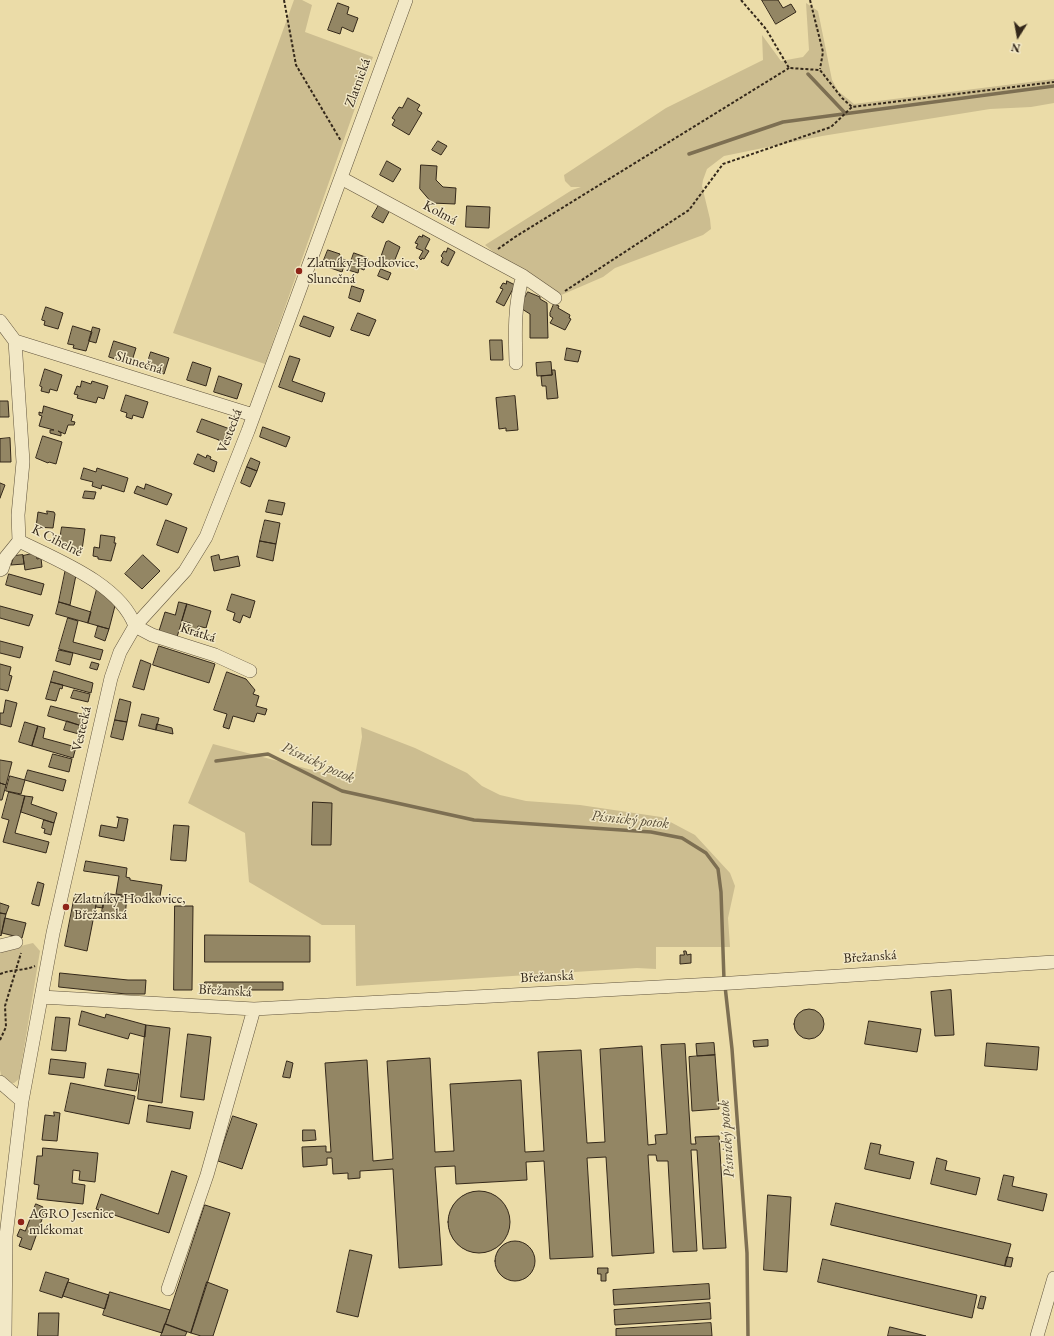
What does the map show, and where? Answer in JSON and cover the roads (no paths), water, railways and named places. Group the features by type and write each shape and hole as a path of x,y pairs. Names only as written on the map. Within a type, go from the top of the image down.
{"street":[{"name":"Zlatnická","path":"341,178 406,0"},
{"name":"Kolmá","path":"341,178 523,276 555,298"},
{"name":"Vestecká","path":"5,1336 6,1236 22,1101 48,960 110,678 120,652 135,626 185,571 206,537 341,178"},
{"path":"516,363 515,340 518,290 523,276"},
{"path":"0,321 15,341"},
{"name":"Slunečná","path":"15,341 253,415"},
{"name":"K Cihelně","path":"15,341 23,462 18,515 19,541 77,569 115,597 132,618 135,626"},
{"path":"1,572 6,557 19,541"},
{"name":"Krátká","path":"135,626 152,635 215,655 250,671"},
{"path":"0,946 16,942"},
{"name":"Břežanská","path":"41,997 254,1009 732,983 1054,962"},
{"path":"168,1289 207,1174 254,1009"},
{"path":"0,1082 22,1101"},
{"path":"1037,1336 1054,1278"}],"waterway":[{"path":"808,74 845,113"},
{"path":"689,154 783,122 1054,86"},
{"name":"Písnický potok","path":"216,761 268,754 342,791 474,820 651,832 682,838 706,853 718,869 721,892 724,980"},
{"name":"Písnický potok","path":"725,986 732,1049 747,1253 748,1336"}],"place":[{"name":"Zlatníky-Hodkovice, Slunečná","path":"299,271"},
{"name":"Zlatníky-Hodkovice, Břežanská","path":"66,907"},
{"name":"AGRO Jesenice mlékomat","path":"21,1222"}]}
